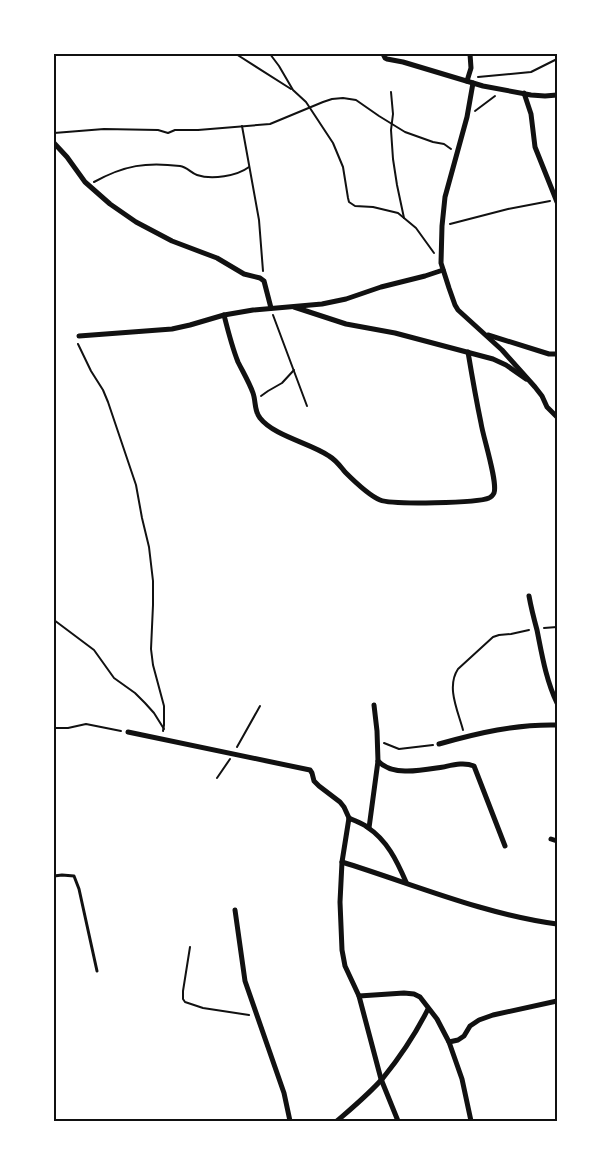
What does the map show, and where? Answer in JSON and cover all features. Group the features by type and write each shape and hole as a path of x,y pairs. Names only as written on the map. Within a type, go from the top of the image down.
{"street":[{"path":"383,54 387,59 467,79 473,83 503,90 545,96 557,95"},
{"path":"467,79 471,66 470,54"},
{"path":"473,83 468,118 446,190 442,226 443,270 456,308 502,350 538,390 547,407 557,417"},
{"path":"524,93 531,114 535,147 557,200"},
{"path":"54,142 88,185 110,204 136,222 172,241 217,258 244,274 260,278 264,281 271,308"},
{"path":"79,336 172,329 224,315 346,300 381,287 443,270"},
{"path":"291,307 346,324 395,332 468,352 498,362 532,383"},
{"path":"224,315 230,340 249,382 257,413 262,421 284,435 330,456 353,480 368,492 387,502 474,501 489,498 495,492 491,462 480,420 468,352"},
{"path":"485,334 549,354 557,354"},
{"path":"529,596 546,673 557,703"},
{"path":"369,828 378,761 374,705"},
{"path":"439,744 513,727 537,724 557,725"},
{"path":"128,732 310,770 318,786 344,807 349,818 342,862 340,902 342,950 345,966 359,996 381,1079 398,1121"},
{"path":"378,761 383,766 394,770 406,771 459,764 474,766 505,846"},
{"path":"349,818 369,828 388,846 406,882"},
{"path":"551,839 557,841"},
{"path":"342,862 477,906 537,922 557,924"},
{"path":"235,910 245,981 284,1093 290,1121"},
{"path":"359,996 404,993 420,997 450,1042 462,1079 471,1121"},
{"path":"450,1042 458,1040 464,1036 470,1026 493,1014 557,1001"},
{"path":"337,1121 381,1079 398,1058 428,1009"}],"lane":[{"path":"54,876 74,876 79,889 97,971"}],"path":[{"path":"236,54 293,90"},
{"path":"270,54 293,90 310,108 328,135 343,167 350,202 355,206 373,207 398,214 419,231 442,263"},
{"path":"467,79 531,72 557,59"},
{"path":"468,118 503,90"},
{"path":"391,92 393,114 391,138 394,172 405,219"},
{"path":"54,133 104,129 158,130 168,133 175,130 190,131 272,123 332,99 343,98 356,100 405,132 432,142 446,144 453,152 458,154"},
{"path":"242,126 259,220 264,281"},
{"path":"88,185 117,171 146,164 183,167 192,173 206,177 232,175 249,168"},
{"path":"442,226 508,209 557,200"},
{"path":"271,308 307,406"},
{"path":"79,336 78,343 108,402 136,485 150,555 153,605 151,650 165,716 161,738"},
{"path":"255,401 282,383 294,370"},
{"path":"54,620 94,650 114,678 136,693 154,713 164,729"},
{"path":"465,737 452,692 454,675 458,669 493,637 557,627"},
{"path":"217,778 260,706"},
{"path":"54,728 68,728 86,724 128,732"},
{"path":"377,741 400,749 439,744"},
{"path":"190,946 183,991 185,1002 203,1008 256,1016"}]}
